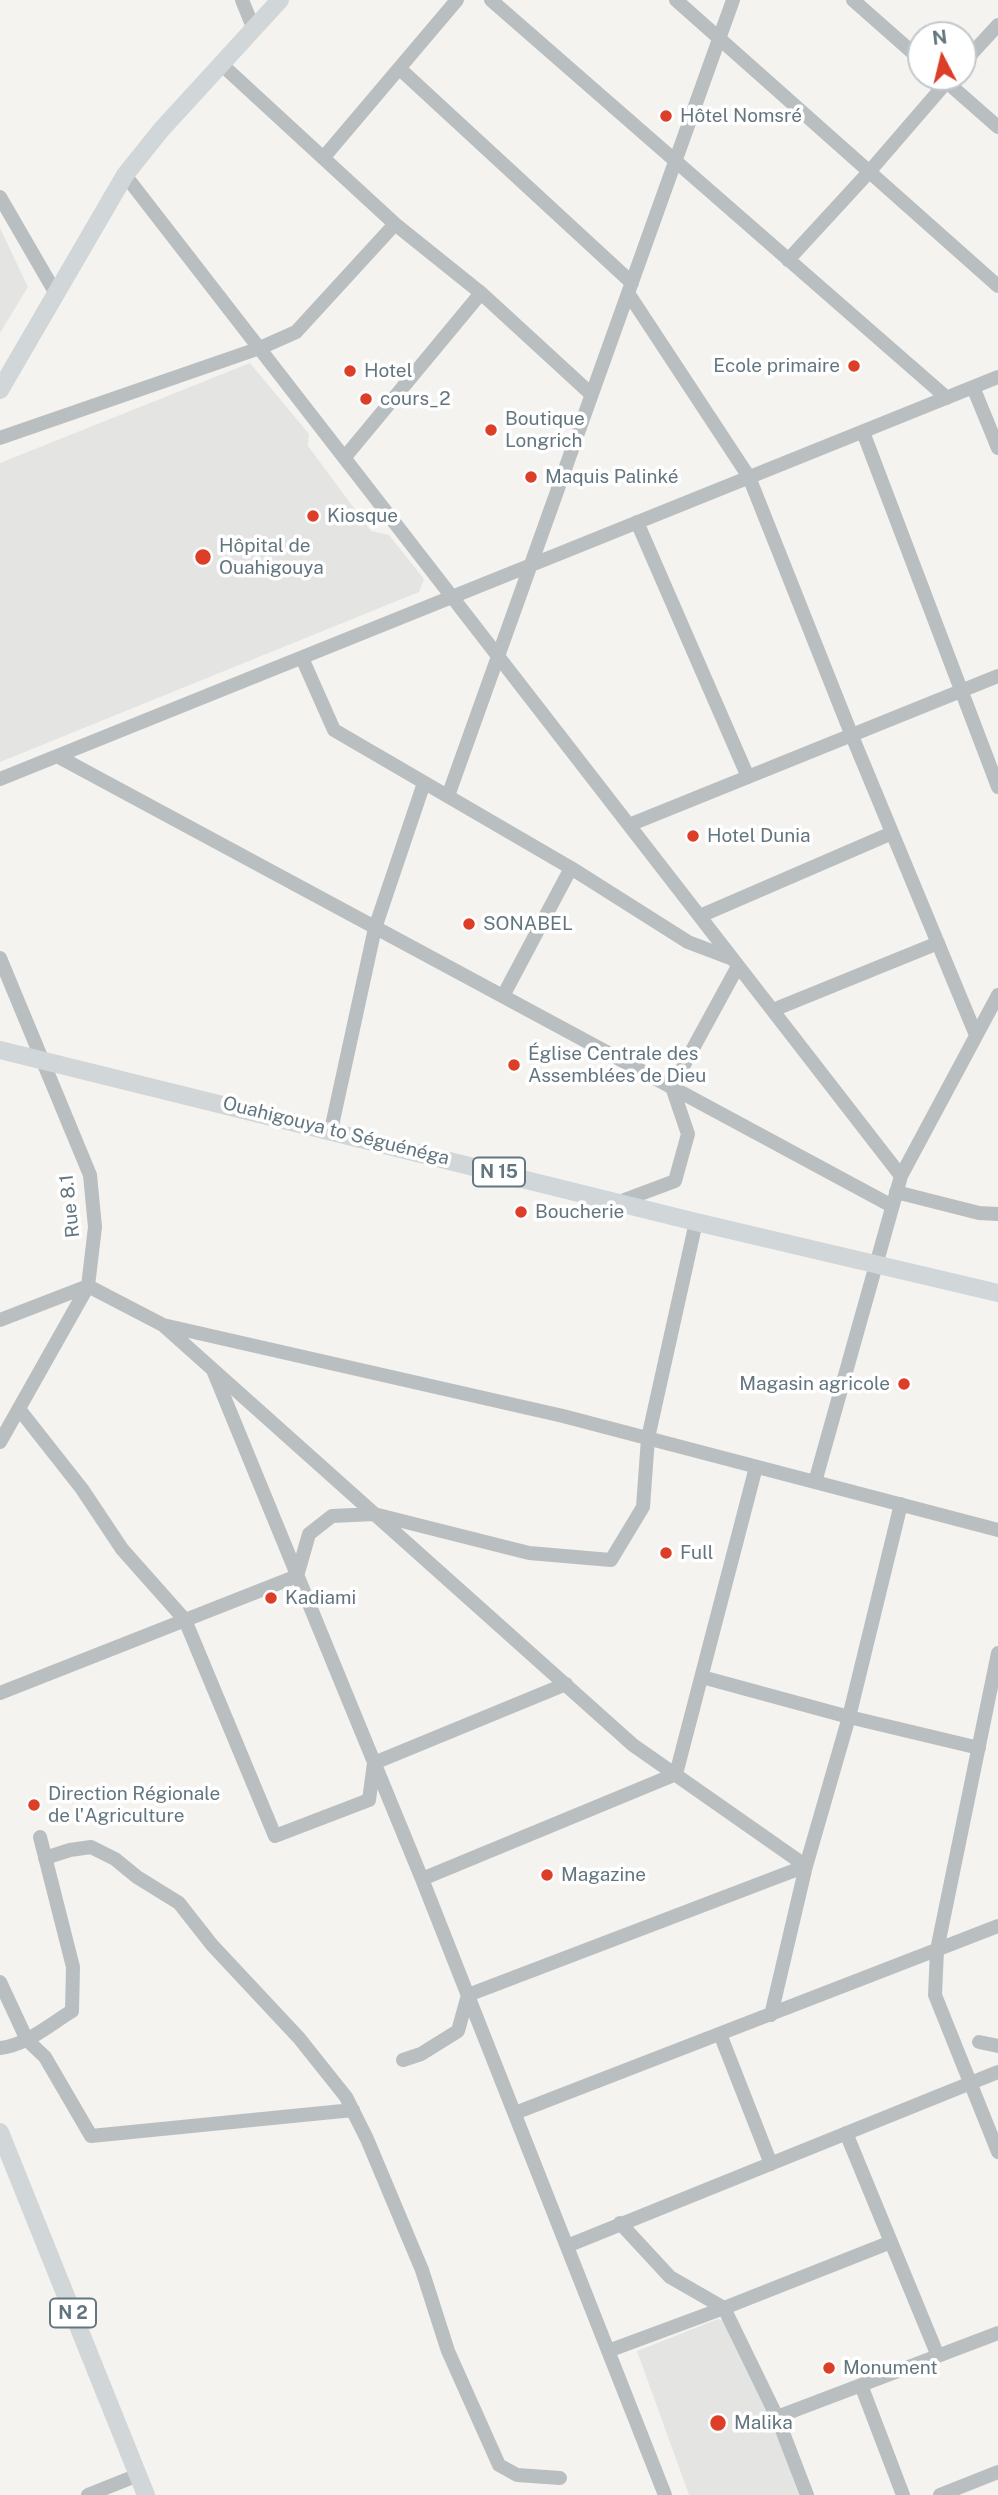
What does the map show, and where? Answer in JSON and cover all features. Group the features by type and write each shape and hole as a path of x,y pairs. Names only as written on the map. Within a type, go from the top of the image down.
{"main road":[{"path":"0,390 125,175 220,64 280,0"},
{"name":"Ouahigouya to Séguénéga","path":"0,1050 696,1222 998,1293"},
{"name":"N 2","path":"0,2132 146,2495"}],"street":[{"path":"242,0 253,27"},
{"path":"324,158 457,0"},
{"path":"491,0 947,398"},
{"path":"676,0 998,286"},
{"path":"449,796 733,0"},
{"path":"853,0 907,48"},
{"path":"977,47 998,24"},
{"path":"220,64 396,224 481,293 592,394"},
{"path":"400,69 630,288 749,477 852,736 976,1035"},
{"path":"788,260 869,172 936,91"},
{"path":"959,91 998,127"},
{"path":"125,175 901,1176"},
{"path":"0,197 55,292"},
{"path":"0,439 260,348 296,332 396,224"},
{"path":"345,457 481,293"},
{"path":"0,779 998,377"},
{"path":"973,387 998,448"},
{"path":"863,432 998,787"},
{"path":"637,522 748,777"},
{"path":"302,658 334,730 571,868 688,942 734,962"},
{"path":"629,825 998,676"},
{"path":"59,757 672,1087 894,1199 998,1214"},
{"path":"331,1130 375,928 424,783"},
{"path":"699,916 892,833"},
{"path":"502,996 571,868"},
{"path":"773,1010 938,943"},
{"name":"Rue 8.1","path":"0,958 90,1175 95,1227 88,1286 0,1442"},
{"path":"619,1202 675,1181 688,1134 672,1087 734,962"},
{"path":"815,1482 901,1176 998,995"},
{"path":"297,1576 309,1534 332,1516 374,1514 529,1553 611,1560 643,1507 648,1438 696,1222"},
{"path":"0,1320 88,1286 163,1325 633,1745 806,1866"},
{"path":"163,1325 648,1438 998,1530"},
{"path":"213,1370 422,1879 665,2495"},
{"path":"19,1409 82,1489 122,1549 185,1620 275,1836 369,1800 374,1763"},
{"path":"676,1774 756,1467"},
{"path":"771,2015 806,1866 849,1717 901,1504"},
{"path":"0,1693 297,1576"},
{"path":"998,1653 937,1950 935,1995 998,2152"},
{"path":"702,1677 849,1717 979,1748"},
{"path":"374,1763 566,1684"},
{"path":"422,1879 676,1774"},
{"path":"0,2048 11,2047 27,2040 72,2011 73,1967 40,1837"},
{"path":"45,1858 91,1847 115,1859 137,1878 179,1903 212,1945 299,2038 346,2096 353,2110 422,2270 448,2351 499,2465 517,2475 560,2477"},
{"path":"468,1995 806,1866"},
{"path":"515,2113 998,1926"},
{"path":"0,1982 27,2040 45,2057 91,2136 353,2110"},
{"path":"403,2060 421,2054 458,2031 468,1995"},
{"path":"720,2034 771,2164"},
{"path":"979,2042 998,2046"},
{"path":"567,2246 998,2072"},
{"path":"846,2133 938,2356"},
{"path":"620,2223 670,2277 724,2308 777,2417 807,2495"},
{"path":"608,2351 891,2242"},
{"path":"777,2417 998,2333"},
{"path":"861,2385 903,2495"},
{"path":"940,2495 998,2472"},
{"path":"88,2495 138,2475"}],"shaded area":[{"path":"0,228 28,287 0,333"},
{"name":"Hôpital de Ouahigouya","path":"250,363 309,434 308,446 371,531 389,535 424,579 419,592 0,762 0,463"},
{"name":"Malika","path":"718,2319 738,2324 799,2495 689,2495 637,2351"}],"place":[{"name":"Hôtel Nomsré","path":"666,116"},
{"name":"Ecole primaire","path":"854,366"},
{"name":"Hotel","path":"350,371"},
{"name":"cours_2","path":"366,399"},
{"name":"Boutique Longrich","path":"491,430"},
{"name":"Maquis Palinké","path":"531,477"},
{"name":"Kiosque","path":"313,516"},
{"name":"Hôpital de Ouahigouya","path":"203,557"},
{"name":"Hotel Dunia","path":"693,836"},
{"name":"SONABEL","path":"469,924"},
{"name":"Église Centrale des Assemblées de Dieu","path":"514,1065"},
{"name":"Boucherie","path":"521,1212"},
{"name":"Magasin agricole","path":"904,1384"},
{"name":"Full","path":"666,1553"},
{"name":"Kadiami","path":"271,1598"},
{"name":"Direction Régionale de l'Agriculture","path":"34,1805"},
{"name":"Magazine","path":"547,1875"},
{"name":"Monument","path":"829,2368"},
{"name":"Malika","path":"718,2423"}]}
